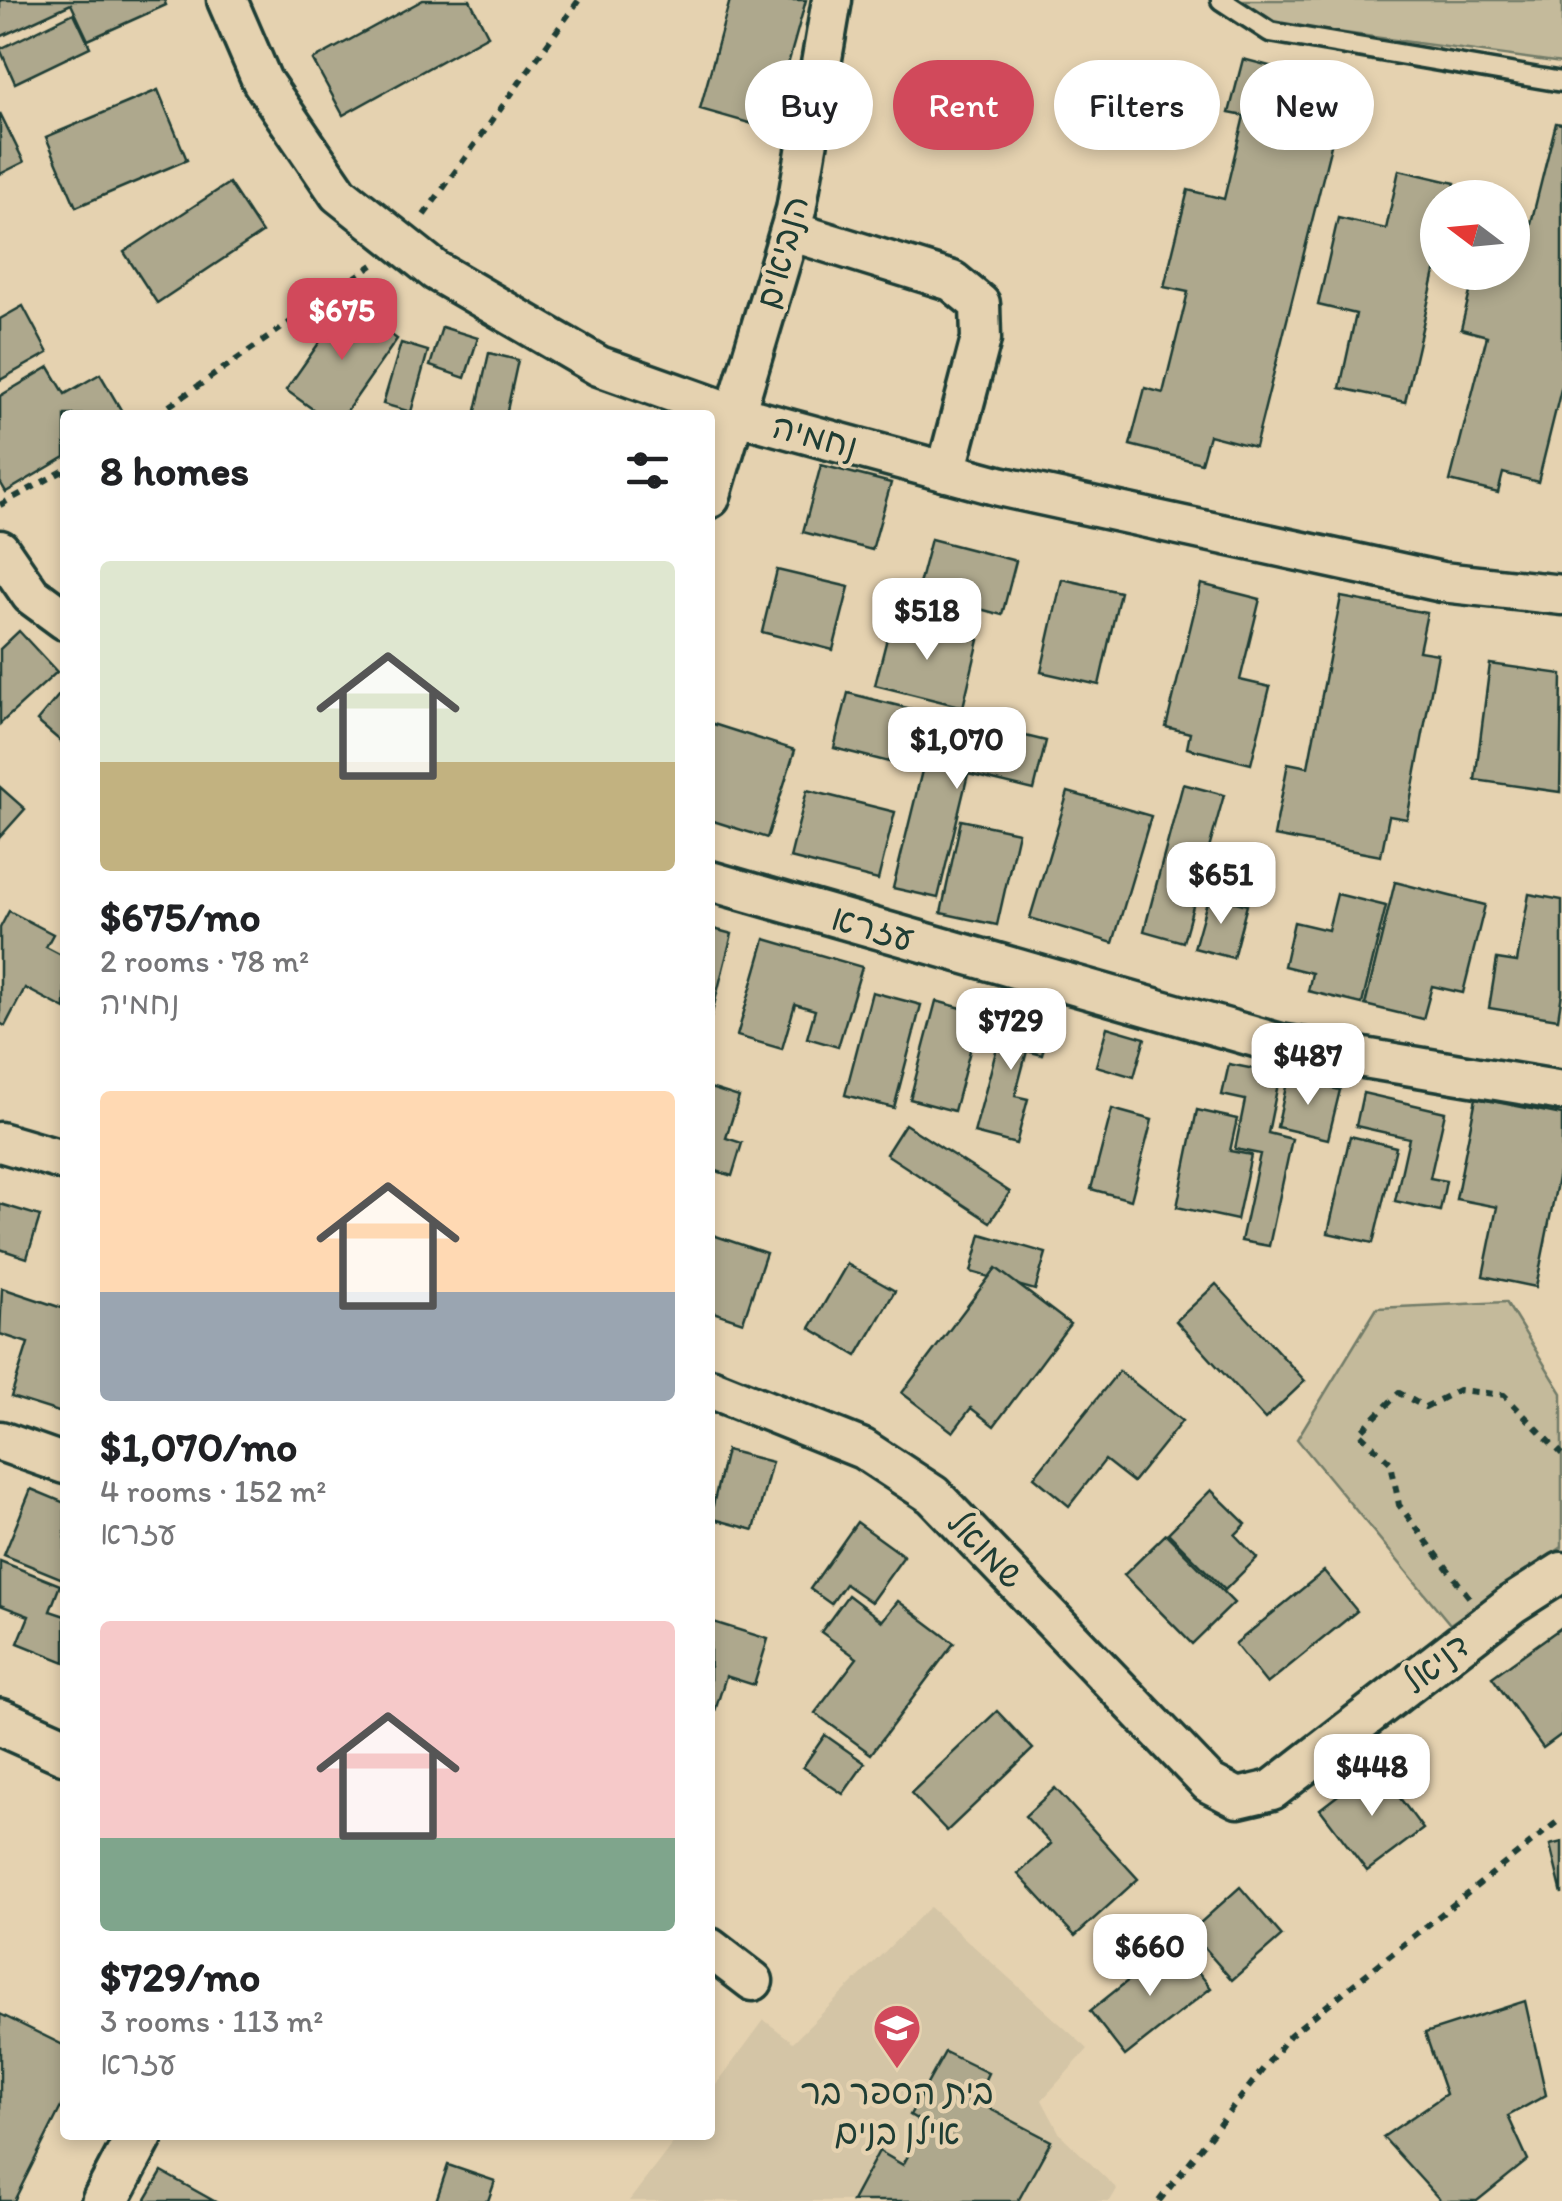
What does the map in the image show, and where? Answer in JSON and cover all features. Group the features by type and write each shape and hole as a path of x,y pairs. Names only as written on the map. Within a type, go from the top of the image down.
{"street":[{"name":"נחמיה","path":"227,0 262,81 338,194 436,271 599,366 737,415 999,486 1442,582 1562,596"},
{"name":"הנביאים","path":"715,483 790,231 832,0"},
{"path":"790,231 952,281 980,304 981,339 946,472"},
{"path":"0,550 31,595 60,616"},
{"name":"עזרא","path":"715,882 1280,1044 1562,1091"},
{"path":"0,1122 32,1151"},
{"name":"שמואל","path":"715,1390 863,1449 933,1494 1209,1783"},
{"path":"0,1442 60,1462"},
{"name":"דניאל","path":"1209,1783 1238,1798 1272,1790 1488,1622 1562,1572"},
{"path":"0,1722 60,1749"},
{"path":"715,1952 753,1982"},
{"path":"106,2201 137,2140"}],"lane":[{"path":"1221,0 1270,32 1562,82"}],"path":[{"path":"0,505 60,473"},
{"path":"1488,1622 1398,1505 1392,1464 1359,1432 1400,1394 1426,1407 1459,1390 1504,1396 1562,1454"},
{"path":"1159,2201 1290,2035 1562,1818"}],"shaded area":[{"path":"1234,0 1562,0 1562,63 1272,23"},
{"path":"1506,1302 1562,1393 1562,1547 1450,1624 1297,1439 1377,1308"},
{"name":"בית הספר בר אילן בנים","path":"930,1907 1088,2049 1042,2100 1060,2134 1117,2189 1110,2201 629,2201 675,2140 715,2140 715,2086 764,2020 793,2042"}],"building":[{"path":"0,0 164,0 166,5 88,40 71,4 0,37"},
{"path":"423,0 470,0 488,35 343,115 313,60"},
{"path":"730,0 806,0 789,60 745,60 745,122 700,109"},
{"path":"74,13 90,47 15,83 0,49"},
{"path":"1240,71 1240,115 1229,113"},
{"path":"158,90 187,160 76,207 46,137"},
{"path":"0,113 24,162 0,174"},
{"path":"1556,123 1562,124 1562,385 1538,482 1503,473 1498,493 1450,481 1487,336 1461,329 1471,290 1530,290 1530,227"},
{"path":"1240,133 1240,150 1330,150 1255,447 1209,435 1201,463 1130,445 1145,388 1163,393 1188,292 1164,287 1188,190 1224,199"},
{"path":"1399,170 1442,180 1420,180 1420,290 1431,290 1405,402 1340,388 1356,314 1318,305 1338,218 1386,229"},
{"path":"229,183 262,233 157,303 124,252"},
{"path":"347,303 397,339 347,410 314,410 286,390"},
{"path":"23,306 48,353 0,380 0,319"},
{"path":"442,327 478,338 465,378 430,366"},
{"path":"401,343 428,351 412,410 383,404"},
{"path":"489,353 518,360 507,410 476,410"},
{"path":"49,367 65,394 100,374 121,410 60,410 60,460 6,492 0,482 0,396"},
{"path":"821,465 891,483 872,550 803,532"},
{"path":"931,539 1016,561 1002,615 917,592"},
{"path":"777,570 849,587 833,650 762,632"},
{"path":"1062,579 1120,592 1099,685 1041,672"},
{"path":"1201,584 1260,599 1240,680 1270,687 1251,764 1187,748 1190,733 1166,727"},
{"path":"1341,597 1427,613 1419,651 1438,654 1407,819 1389,816 1381,856 1274,836 1288,763 1308,767"},
{"path":"892,619 979,640 963,707 875,685"},
{"path":"19,631 57,672 0,724 0,649"},
{"path":"1490,664 1562,674 1560,792 1475,780"},
{"path":"848,693 911,709 897,764 834,748"},
{"path":"60,694 60,741 37,721"},
{"path":"936,714 1046,741 1034,790 968,774 938,898 893,888"},
{"path":"715,725 795,750 767,838 715,822"},
{"path":"1183,784 1224,795 1183,942 1144,931"},
{"path":"0,787 25,809 0,837"},
{"path":"807,790 895,812 878,880 790,858"},
{"path":"1068,792 1151,816 1113,943 1030,918"},
{"path":"961,820 1018,832 997,925 941,913"},
{"path":"1395,882 1485,905 1463,993 1432,986 1423,1019 1365,1005"},
{"path":"1337,894 1386,906 1362,1004 1308,991 1312,973 1284,966 1294,922 1328,930"},
{"path":"1529,894 1562,900 1562,993 1558,1019 1489,1008 1497,959 1517,962"},
{"path":"1209,895 1247,905 1233,958 1194,948"},
{"path":"9,911 53,934 46,947 60,954 60,1006 25,988 5,1026 0,1023 0,928"},
{"path":"715,929 732,934 715,1001"},
{"path":"765,939 862,967 838,1047 807,1038 815,1010 795,1004 782,1049 737,1036"},
{"path":"872,992 921,1005 894,1108 845,1095"},
{"path":"936,1001 980,1013 954,1111 910,1099"},
{"path":"1009,1003 1052,1015 1042,1055 1027,1051 1015,1096 1028,1099 1016,1144 974,1133"},
{"path":"1107,1027 1145,1038 1134,1077 1096,1066"},
{"path":"1229,1064 1280,1074 1268,1133 1292,1139 1269,1246 1241,1241 1260,1154 1235,1149 1245,1100 1222,1095"},
{"path":"1288,1078 1340,1090 1328,1139 1277,1127"},
{"path":"715,1090 739,1097 726,1138 742,1143 732,1176 715,1171"},
{"path":"1363,1093 1445,1112 1430,1178 1446,1181 1440,1211 1395,1201 1409,1138 1356,1126"},
{"path":"1476,1098 1562,1115 1562,1158 1536,1287 1483,1276 1497,1207 1456,1199"},
{"path":"1112,1109 1152,1120 1131,1200 1091,1189"},
{"path":"1197,1110 1237,1119 1230,1151 1251,1155 1237,1220 1177,1207"},
{"path":"905,1124 1010,1192 990,1222 886,1154"},
{"path":"1350,1136 1396,1147 1373,1243 1328,1233"},
{"path":"0,1204 40,1216 27,1258 0,1249"},
{"path":"981,1234 1046,1253 1035,1290 971,1272"},
{"path":"715,1236 766,1253 743,1322 715,1313"},
{"path":"847,1264 895,1291 857,1356 810,1328"},
{"path":"996,1268 1070,1324 994,1426 971,1408 953,1432 902,1393"},
{"path":"1216,1284 1305,1381 1265,1419 1176,1321"},
{"path":"2,1288 60,1307 60,1412 11,1397 28,1343 0,1334"},
{"path":"1119,1371 1182,1421 1133,1482 1105,1460 1069,1506 1034,1477"},
{"path":"726,1450 772,1462 754,1530 715,1519 715,1497"},
{"path":"31,1489 60,1501 60,1578 4,1555"},
{"path":"1211,1490 1246,1524 1235,1535 1257,1558 1225,1590 1168,1533"},
{"path":"857,1522 904,1556 871,1602 845,1584 831,1604 810,1589"},
{"path":"1166,1534 1234,1603 1192,1644 1124,1575"},
{"path":"0,1561 60,1585 50,1611 60,1614 60,1660 18,1643 29,1616 0,1605"},
{"path":"1324,1571 1357,1611 1267,1684 1235,1644"},
{"path":"848,1595 882,1621 898,1601 954,1643 871,1754 815,1713 857,1658 821,1632"},
{"path":"715,1623 768,1639 754,1685 726,1676 715,1711"},
{"path":"1562,1627 1562,1734 1543,1748 1492,1677"},
{"path":"997,1711 1033,1749 947,1831 911,1793"},
{"path":"825,1735 865,1763 843,1794 803,1767"},
{"path":"1376,1766 1423,1829 1367,1871 1320,1809"},
{"path":"1055,1788 1138,1879 1075,1936 1018,1874 1051,1844 1025,1816"},
{"path":"1562,1842 1562,1894 1550,1845"},
{"path":"1240,1887 1282,1936 1232,1980 1190,1932"},
{"path":"1175,1943 1211,1988 1125,2056 1090,2011"},
{"path":"1525,2001 1546,2095 1508,2116 1528,2160 1477,2201 1441,2201 1383,2137 1446,2094 1425,2033"},
{"path":"0,2014 60,2044 60,2109 14,2201 0,2201"},
{"path":"945,2052 988,2073 975,2101 1051,2141 1018,2201 852,2201 879,2151 903,2165 925,2124 910,2115"},
{"path":"448,2165 495,2181 488,2201 436,2201"},
{"path":"162,2172 214,2201 145,2201"}],"place":[{"name":"בית הספר בר אילן בנים","path":"897,2070"}]}
